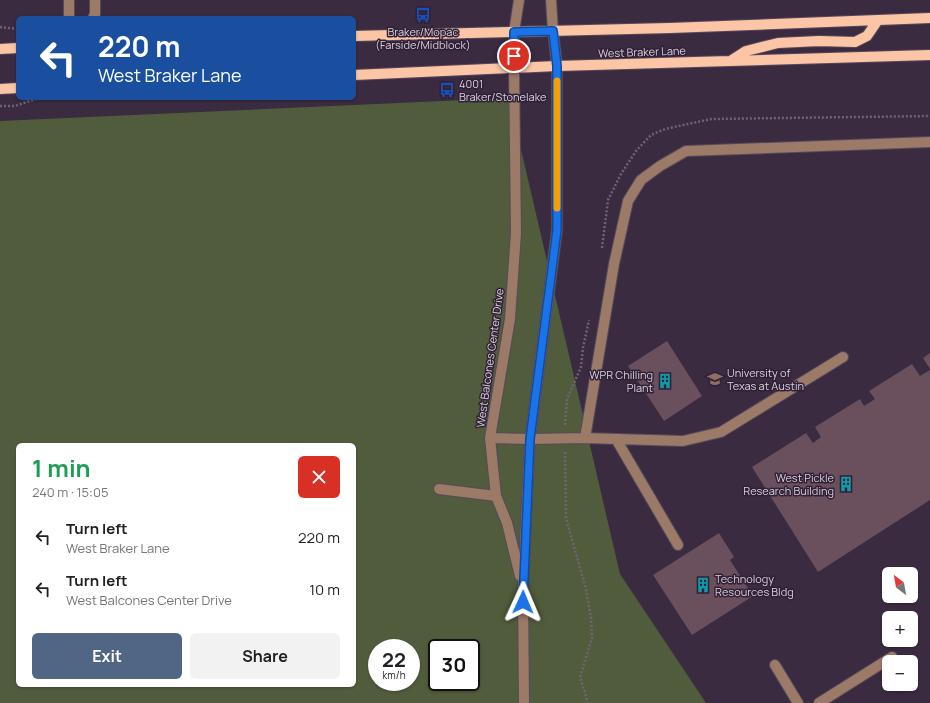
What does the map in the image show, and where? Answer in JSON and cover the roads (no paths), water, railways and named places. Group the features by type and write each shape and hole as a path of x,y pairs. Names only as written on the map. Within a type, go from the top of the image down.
{"main road":[{"name":"West Braker Lane","path":"356,36 670,28 930,18"},
{"path":"730,61 746,51 778,43 820,41 855,42 867,36 878,20"},
{"path":"0,49 16,48"},
{"name":"West Braker Lane","path":"356,75 557,66 930,55"},
{"path":"0,89 16,88"}],"street":[{"path":"69,0 69,16"},
{"path":"94,16 95,0"},
{"name":"West Balcones Center Drive","path":"519,0 514,32 516,241 510,319 490,438 496,496 506,523 523,588"},
{"name":"West Balcones Center Drive","path":"524,703 523,588 530,439 557,230 557,66 551,0"},
{"path":"585,438 620,236 628,201 641,180 660,166 686,151 930,142"},
{"path":"490,438 585,438 683,441 721,432 843,357"},
{"path":"616,439 678,545"},
{"path":"439,489 496,496"},
{"path":"819,703 882,663"},
{"path":"775,665 798,703"}],"place":[{"name":"Braker/Mopac (Farside/Midblock)","path":"423,15"},
{"name":"4001 Braker/Stonelake","path":"447,90"},
{"name":"University of Texas at Austin","path":"715,379"},
{"name":"WPR Chilling Plant","path":"665,381"},
{"name":"West Pickle Research Building","path":"846,484"},
{"name":"Technology Resources Bldg","path":"703,585"}]}
